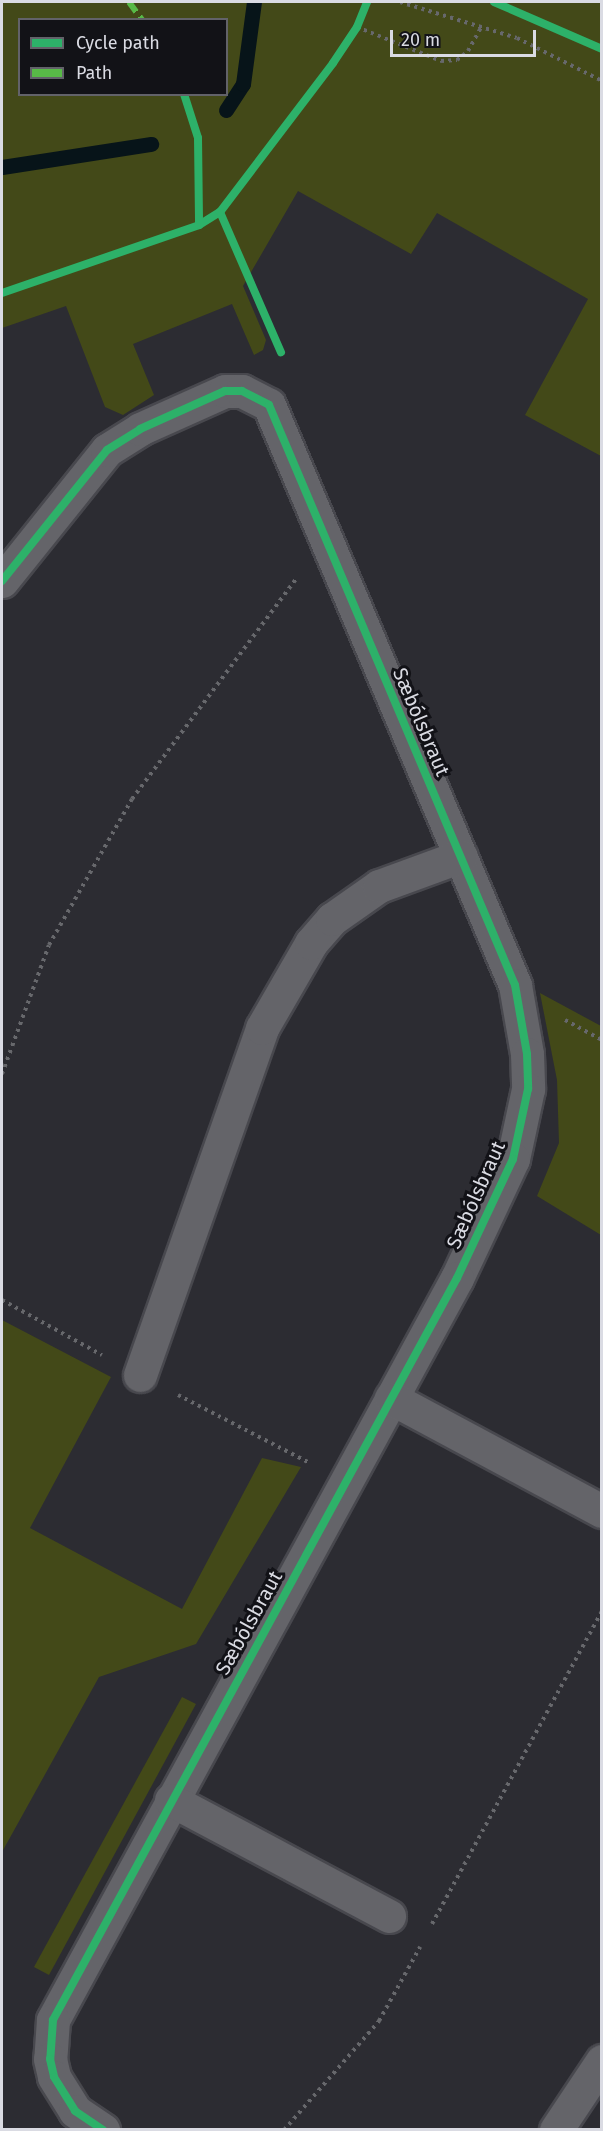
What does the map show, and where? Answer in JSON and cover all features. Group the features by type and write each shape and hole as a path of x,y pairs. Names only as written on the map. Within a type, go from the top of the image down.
{"street":[{"name":"Sæbólsbraut","path":"2,581 107,450 140,429 225,391 242,391 269,405 515,985 524,1019 528,1089 513,1159 499,1192 391,1398 53,2020 50,2059 54,2077 75,2111 103,2130"},
{"path":"140,1376 262,1028 311,943 332,919 379,886 461,856"},
{"path":"391,1398 602,1511"},
{"path":"171,1800 388,1916"},
{"path":"556,2130 602,2061"}],"path":[{"path":"400,2 517,38 602,81"},
{"path":"357,27 441,61 457,60 468,51 482,26"},
{"path":"2,1074 49,945 132,799 327,538"},
{"path":"555,1014 602,1040"},
{"path":"2,1300 140,1376 318,1467"},
{"path":"432,1926 602,1611"},
{"path":"284,2130 380,2021 426,1936"}],"green space":[{"path":"2,2 601,2 601,456 525,415 588,299 437,213 411,254 298,191 243,286 266,340 263,350 254,355 232,304 133,344 154,395 123,415 105,407 66,306 2,328"},
{"path":"540,993 601,1026 601,1235 537,1196 559,1143 557,1080"},
{"path":"2,1320 111,1377 30,1528 182,1609 262,1458 301,1467 196,1644 99,1677 2,1852"},
{"path":"182,1697 196,1704 49,1975 34,1967"}],"waterway":[{"path":"226,110 243,84 254,2"},
{"path":"2,167 151,144"}],"marked path":[{"path":"129,2 141,18"}],"cycle path":[{"path":"2,293 199,225 220,212 333,63 357,27 367,2"},
{"path":"494,2 602,49"},
{"path":"185,96 198,138 199,225"},
{"path":"220,212 281,352"},
{"path":"2,581 107,450 140,429 225,391 242,391 269,405 515,985 527,1054 528,1089 513,1159 457,1278 53,2020 50,2059 54,2077 75,2111 103,2130"}]}
